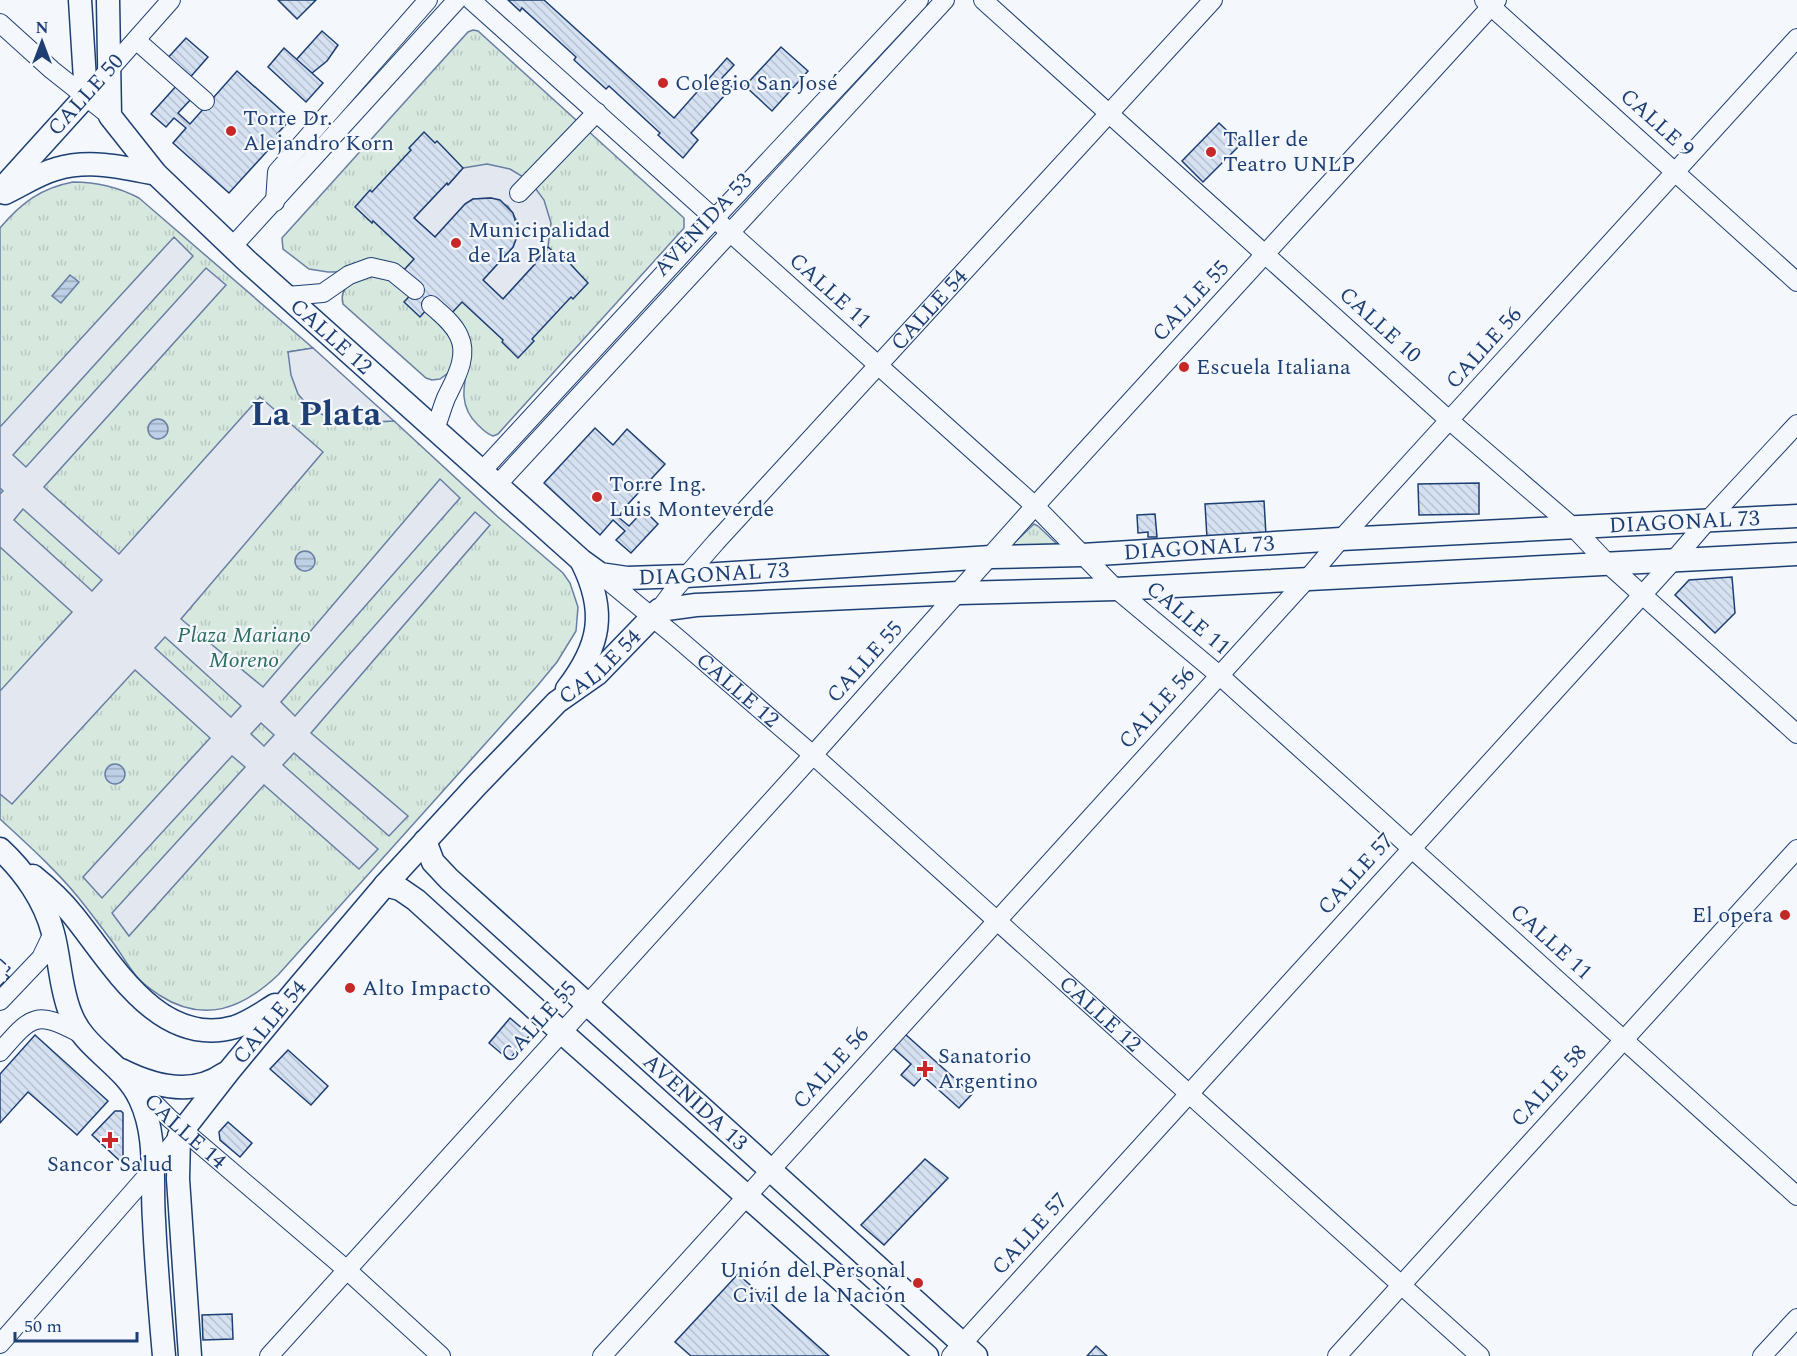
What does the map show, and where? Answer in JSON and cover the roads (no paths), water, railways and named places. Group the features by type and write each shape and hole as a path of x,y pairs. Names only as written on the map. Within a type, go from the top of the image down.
{"main road":[{"path":"80,0 86,96"},
{"path":"108,0 110,116"},
{"name":"CALLE 50","path":"0,191 86,96"},
{"name":"CALLE 12","path":"110,116 156,174 232,247 591,568"},
{"path":"0,196 54,169 73,165 119,166 156,174"},
{"name":"DIAGONAL 73","path":"591,568 627,578 686,576 991,557 1082,555 1341,539 1797,516"},
{"name":"DIAGONAL 73","path":"656,613 696,605 959,593 1116,589 1797,554"},
{"path":"557,702 580,673 589,656 597,631 596,596 591,581 591,568"},
{"name":"CALLE 54","path":"181,1133 296,990 386,885 476,786 557,702 597,674 656,613"},
{"name":"AVENIDA 13","path":"426,841 433,862 449,879 770,1170 963,1352"},
{"name":"CALLE 14","path":"3,852 42,903 53,933 69,1011 81,1034 121,1070"},
{"name":"CALLE 14","path":"3,852 51,890 127,985 152,1007 178,1024 212,1030 234,1027 254,1019 296,990"},
{"name":"AVENIDA 13","path":"386,885 400,889 416,900 927,1356"},
{"path":"121,1070 143,1080 179,1088 211,1082 229,1071"},
{"path":"121,1070 139,1096 151,1133 153,1218 164,1356"},
{"path":"181,1133 178,1179 190,1356"}],"street":[{"name":"CALLE 50","path":"86,96 171,0"},
{"path":"275,202 277,172 428,0"},
{"path":"232,247 458,0"},
{"name":"CALLE 11","path":"471,0 1035,506 1116,589 1220,675 1797,1196"},
{"name":"AVENIDA 53","path":"489,478 715,218 919,0"},
{"name":"AVENIDA 53","path":"489,478 729,231 945,0"},
{"name":"CALLE 10","path":"983,0 1450,421 1573,527 1608,564 1797,734"},
{"name":"CALLE 54","path":"656,613 686,576 1213,0"},
{"name":"CALLE 9","path":"1491,2 1797,282"},
{"name":"CALLE 55","path":"269,1356 1035,506 1266,255 1491,2"},
{"name":"CALLE 12","path":"0,23 52,70 110,116"},
{"name":"CALLE 56","path":"602,1356 1797,38"},
{"path":"136,40 205,101"},
{"path":"519,193 597,112"},
{"path":"287,296 323,293 349,275 371,267 393,272 415,290"},
{"path":"431,305 458,334 462,343 463,355 459,371 435,429"},
{"name":"CALLE 57","path":"963,1352 1189,1094 1797,424"},
{"name":"CALLE 12","path":"591,568 656,613 1480,1356"},
{"name":"CALLE 58","path":"1337,1356 1797,849"},
{"path":"0,1001 41,958 53,933"},
{"path":"0,1052 21,1029 34,1020 51,1020 81,1034"},
{"name":"CALLE 14","path":"121,1070 181,1133 347,1270 441,1356"},
{"name":"CALLE 54","path":"0,1344 153,1169 181,1133"},
{"path":"1762,1356 1797,1318"}],"water":[{"path":"70,275 79,282 61,303 52,296"},
{"path":"158,419 165,422 168,429 165,436 158,439 151,436 148,429 151,422"},
{"path":"305,551 312,554 315,561 312,568 305,571 298,568 295,561 298,554"},
{"path":"115,764 122,767 125,774 122,781 115,784 108,781 105,774 108,767"}],"place":[{"name":"Colegio San José","path":"663,83"},
{"name":"Torre Dr. Alejandro Korn","path":"231,131"},
{"name":"Taller de Teatro UNLP","path":"1211,152"},
{"name":"Municipalidad de La Plata","path":"456,243"},
{"name":"Escuela Italiana","path":"1184,367"},
{"name":"Torre Ing. Luis Monteverde","path":"597,497"},
{"name":"El opera","path":"1785,915"},
{"name":"Alto Impacto","path":"350,988"},
{"name":"Sanatorio Argentino","path":"925,1069"},
{"name":"Sancor Salud","path":"110,1140"},
{"name":"Unión del Personal Civil de la Nación","path":"918,1283"}],"district":[{"name":"La Plata","path":"316,415"}],"park label":[{"name":"Plaza Mariano Moreno","path":"244,648"}]}
